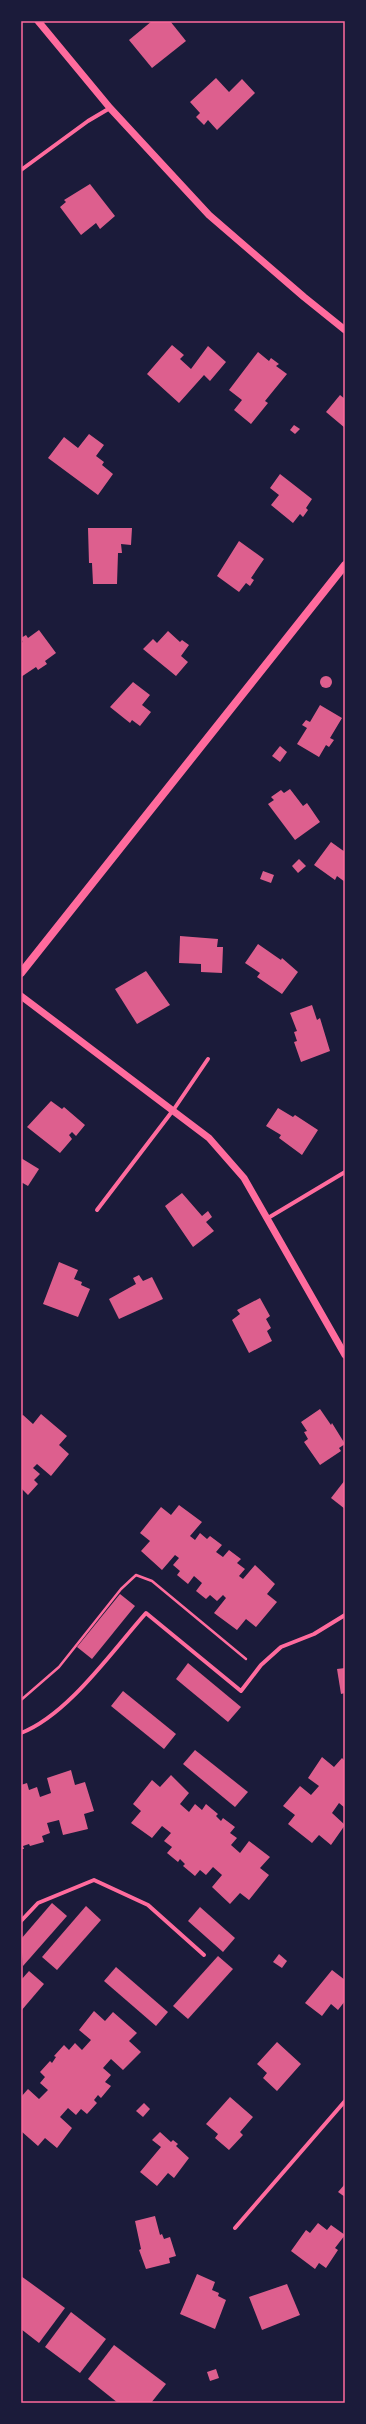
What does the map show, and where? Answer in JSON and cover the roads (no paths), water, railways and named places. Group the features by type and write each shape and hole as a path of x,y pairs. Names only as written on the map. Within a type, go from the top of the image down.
{"main road":[{"path":"21,973 345,565"}],"street":[{"path":"38,21 110,108 209,215 304,297 345,330"},
{"path":"21,170 88,121 110,108"},
{"path":"21,996 174,1109 209,1138 244,1178 345,1355"},
{"path":"97,1210 174,1109 208,1059"},
{"path":"268,1218 345,1172"},
{"path":"21,1733 38,1727 71,1698 146,1613 241,1691 261,1665 281,1647 314,1634 345,1615"},
{"path":"21,1921 38,1903 94,1880 148,1905 204,1955"},
{"path":"235,2228 345,2101"}]}
